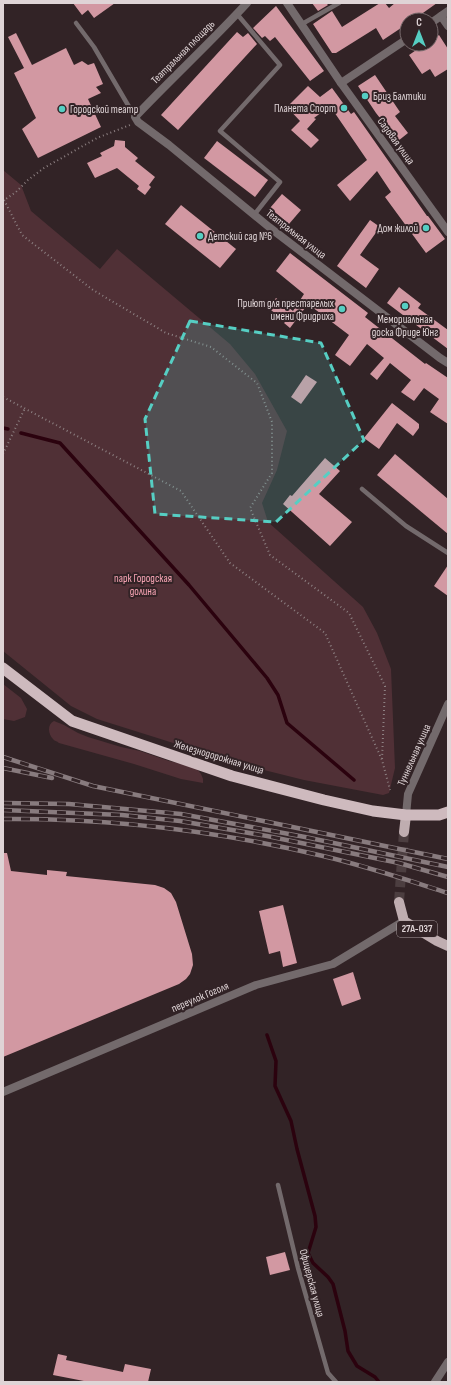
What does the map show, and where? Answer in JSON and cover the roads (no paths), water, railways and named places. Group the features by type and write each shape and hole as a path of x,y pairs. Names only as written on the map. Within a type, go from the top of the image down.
{"highway":[{"name":"Железнодорожная улица","path":"3,668 72,721 232,776 373,811 406,815 439,815 448,812"}],"main road":[{"path":"404,832 406,815"},
{"name":"27А-037","path":"399,902 404,920 437,941 448,946"}],"street":[{"name":"Театральная площадь","path":"137,120 177,73 247,3"},
{"name":"Садовая улица","path":"287,3 341,82 448,232"},
{"path":"448,11 441,16 448,26"},
{"path":"341,82 399,44"},
{"name":"Театральная улица","path":"137,120 254,215 448,363"},
{"name":"Туннельная улица","path":"406,815 408,794 448,704"},
{"name":"переулок Гоголя","path":"3,1092 256,985 333,964 404,920"},
{"path":"435,1382 448,1362"}],"lane":[{"path":"302,24 339,3"},
{"path":"237,14 280,65 220,131 280,182 254,215"},
{"path":"76,23 94,47 137,120"},
{"path":"362,489 406,526 448,553"},
{"name":"Офицерская улица","path":"278,1185 298,1268 328,1372 336,1382"}],"waterway":[{"path":"3,428 8,429"},
{"path":"21,433 60,443 189,585 267,678 278,695 287,723 354,780"},
{"path":"267,1035 276,1061 275,1086 291,1121 315,1216 316,1227 308,1253 313,1263 328,1277 333,1284 345,1331 348,1351 357,1366 375,1377 379,1382"}],"tunnel":[{"path":"399,902 404,832"}],"railway":[{"path":"3,757 93,786 448,859"},
{"path":"3,768 52,778"},
{"path":"3,803 69,804 181,814 305,837 448,867"},
{"path":"3,810 122,815 180,821 267,836 399,863 448,877"},
{"path":"3,819 84,821 204,833 284,847 339,860 448,893"}],"place":[{"name":"Бриз Балтики","path":"365,96"},
{"name":"Планета Спорт","path":"344,108"},
{"name":"Городской театр","path":"62,109"},
{"name":"Дом жилой","path":"426,228"},
{"name":"Детский сад №6","path":"200,236"},
{"name":"Мемориальная доска Фриде Юнг","path":"405,306"},
{"name":"Приют для престарелых имени Фридриха","path":"342,309"}],"park label":[{"name":"парк Городская долина","path":"143,584"}]}
